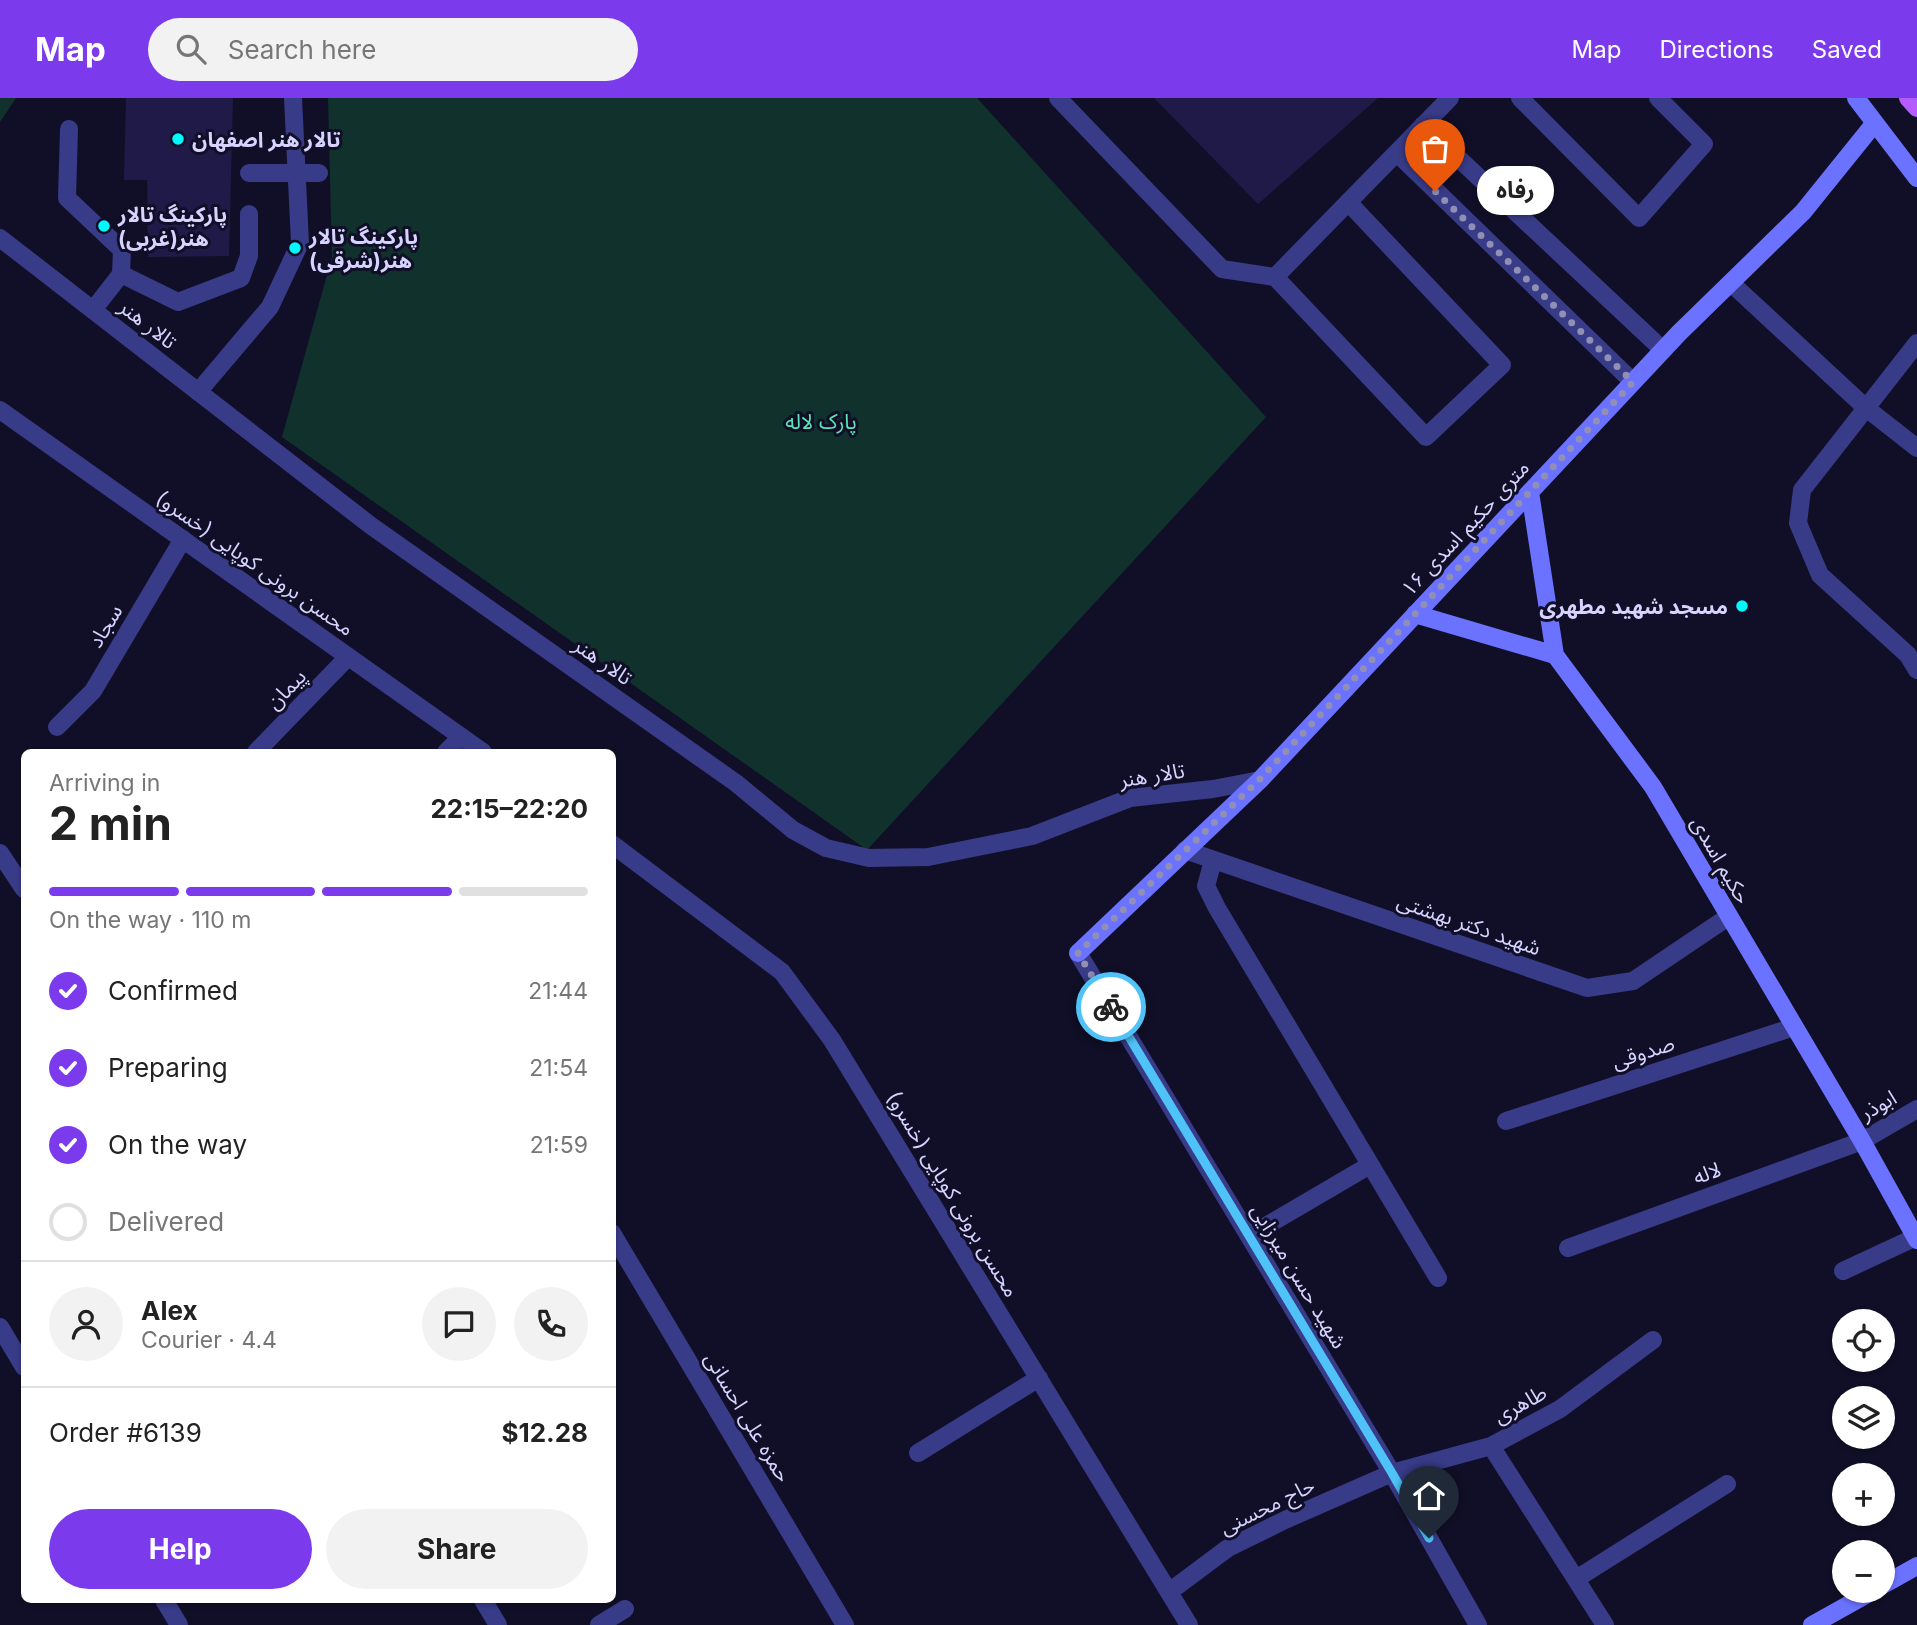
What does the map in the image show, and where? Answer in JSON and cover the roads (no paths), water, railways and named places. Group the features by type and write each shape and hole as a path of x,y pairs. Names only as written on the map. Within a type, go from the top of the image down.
{"main road":[{"path":"1908,98 1917,108"}],"street":[{"path":"198,392 270,307 300,243 293,98"},
{"path":"1058,98 1223,269 1275,277 1426,437 1502,365 1348,202"},
{"path":"1275,277 1450,98"},
{"path":"1520,98 1639,218 1704,144 1658,98"},
{"path":"1856,98 1917,178"},
{"name":"۱۶ متری حکیم اسدی","path":"1078,953 1260,779 1663,350 1803,212 1874,124"},
{"path":"1423,125 1663,350"},
{"path":"69,129 67,198 122,250 121,274 93,310"},
{"path":"1397,153 1633,382"},
{"path":"249,173 319,173"},
{"path":"121,274 178,302 241,278 249,256 249,214"},
{"name":"تالار هنر","path":"0,238 370,524 736,783 793,830 826,848 869,858 928,857 1031,836 1130,798 1213,789 1260,779"},
{"path":"1731,283 1866,408 1917,448"},
{"path":"1917,343 1802,490 1797,523 1820,575 1908,655 1917,670"},
{"name":"محسن برونی کوپایی (خسرو)","path":"0,410 479,749"},
{"name":"حکیم اسدی","path":"1530,492 1555,655 1653,787 1862,1141 1916,1239"},
{"name":"سجاد","path":"57,727 93,691 183,539"},
{"path":"1415,614 1555,655"},
{"name":"پیمان","path":"259,749 348,657"},
{"path":"449,749 461,737"},
{"name":"محسن برونی کوپایی (خسرو)","path":"616,847 782,972 832,1040 1189,1625"},
{"name":"شهید دکتر بهشتی","path":"1185,850 1587,988 1633,981 1728,917"},
{"path":"0,853 21,884"},
{"path":"1213,861 1206,886 1217,908 1438,1278"},
{"name":"شهید حسن میرزایی","path":"1078,953 1392,1473 1478,1625"},
{"name":"صدوقی","path":"1506,1121 1794,1027"},
{"name":"ابوذر","path":"1862,1141 1917,1109"},
{"name":"لاله","path":"1568,1248 1862,1141"},
{"path":"1249,1236 1370,1165"},
{"path":"1843,1271 1916,1239"},
{"name":"حمزه علی احسانی","path":"616,1240 845,1625"},
{"path":"0,1327 21,1362"},
{"name":"طاهری","path":"1392,1473 1491,1446 1560,1409 1653,1340"},
{"path":"918,1453 1039,1378"},
{"path":"1491,1446 1605,1625"},
{"name":"حاج محسنی","path":"1169,1592 1228,1548 1392,1473"},
{"path":"1576,1579 1727,1484"},
{"path":"1895,1578 1917,1566"},
{"path":"166,1603 179,1625"},
{"path":"485,1603 498,1625"},
{"path":"1812,1625 1851,1603"},
{"path":"599,1625 625,1609"}],"place":[{"name":"تالار هنر اصفهان","path":"178,139"},
{"name":"رفاه","path":"1435,191"},
{"name":"پارکینگ تالار هنر(غربی)","path":"104,226"},
{"name":"پارکینگ تالار هنر(شرقی)","path":"295,248"},
{"name":"مسجد شهید مطهری","path":"1742,606"}],"park label":[{"name":"پارک لاله","path":"821,421"}]}
